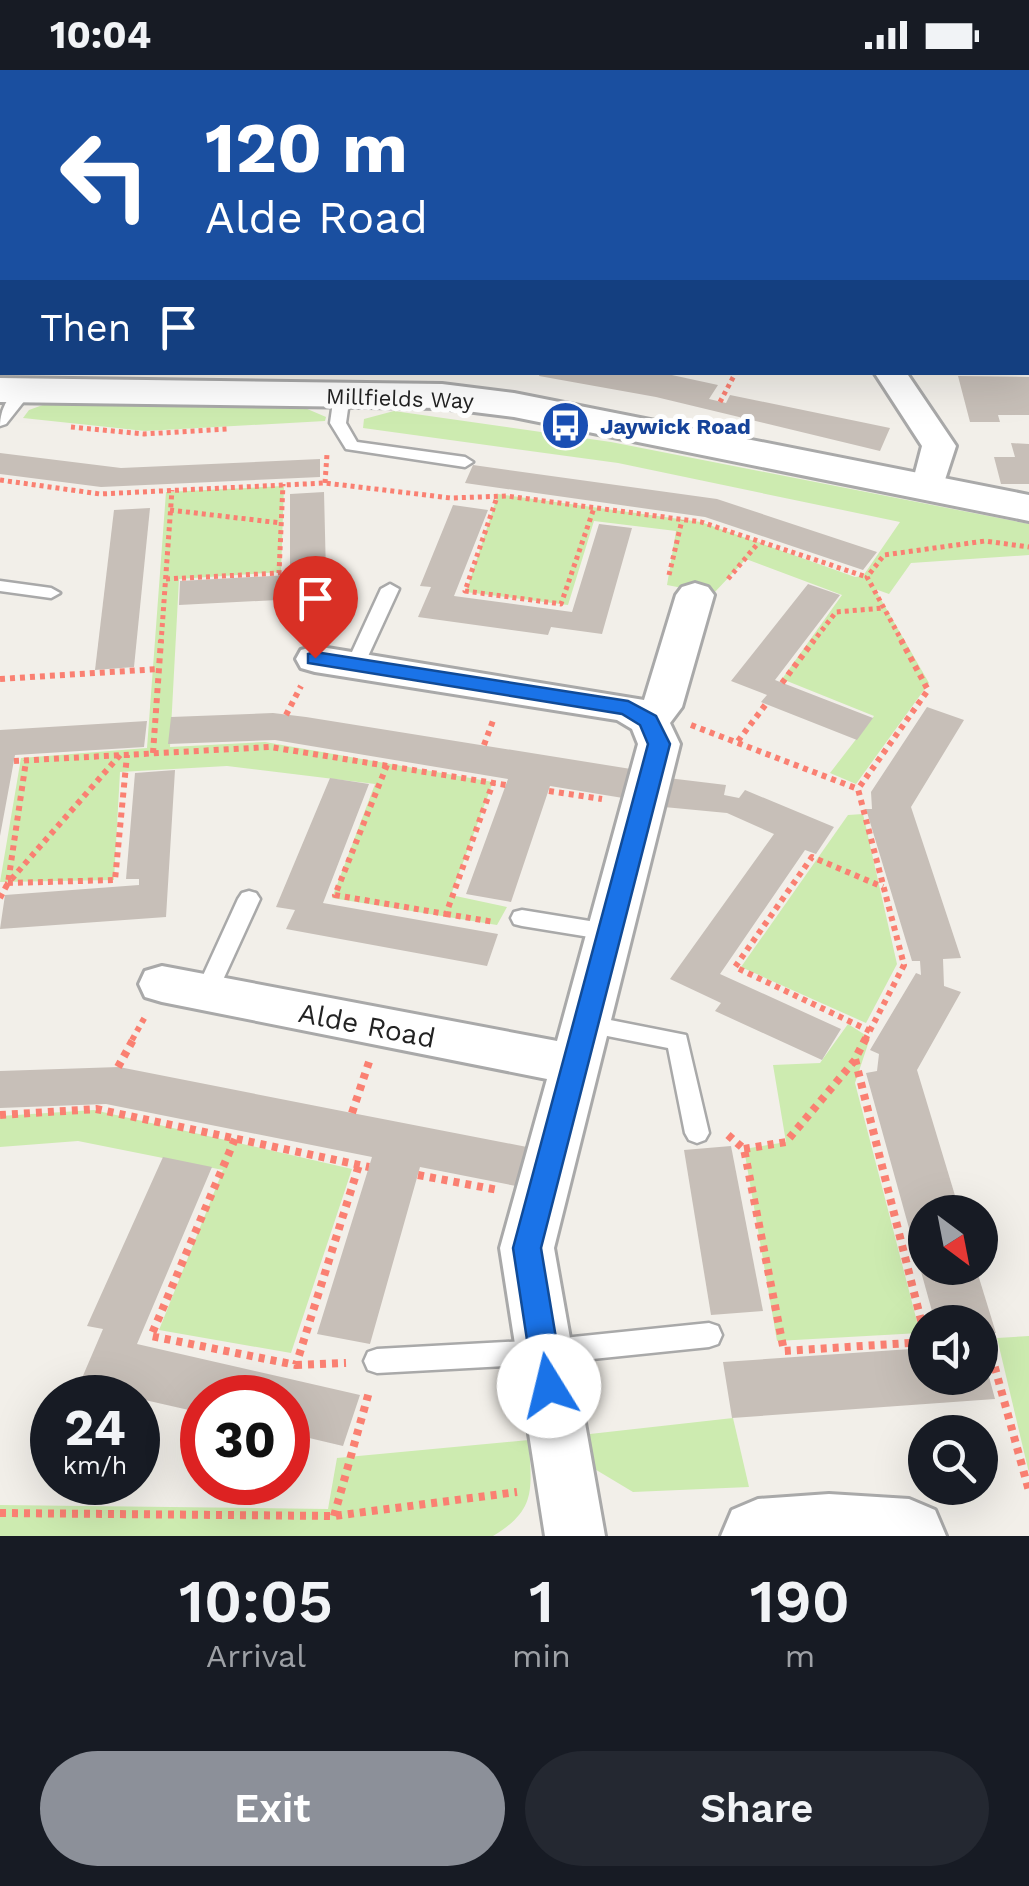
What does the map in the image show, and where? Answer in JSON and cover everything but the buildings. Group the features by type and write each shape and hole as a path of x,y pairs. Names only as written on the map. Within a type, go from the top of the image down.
{"street":[{"path":"892,375 939,446 928,488"},
{"name":"Millfields Way","path":"7,405 340,409 442,396 514,405 1029,508"},
{"path":"649,721 662,706 695,595"},
{"path":"315,658 628,708 649,721 659,744 527,1248 575,1536"},
{"name":"Alde Road","path":"184,989 381,1028 578,1044"},
{"path":"758,1536 829,1531 909,1536"}],"lane":[{"path":"340,409 352,446 465,462"},
{"path":"0,586 51,593"},
{"path":"355,664 390,588"},
{"path":"184,989 249,899"},
{"path":"522,918 608,932"},
{"path":"578,1044 678,1042 697,1133"},
{"path":"377,1361 544,1352 709,1335"}],"path":[{"path":"720,402 734,375"},
{"path":"7,405 144,434 241,428"},
{"path":"325,483 328,431 340,409"},
{"path":"0,480 100,494 325,483 496,500 507,496 701,522 868,577 928,690 858,789 904,965 855,1059 786,1142 744,1150"},
{"path":"166,579 280,572 282,484"},
{"path":"153,753 172,490"},
{"path":"496,500 465,590 561,604 594,508"},
{"path":"170,510 281,523"},
{"path":"868,577 884,556 985,541 1029,547"},
{"path":"782,683 836,612 884,608"},
{"path":"0,679 159,669"},
{"path":"738,742 766,704"},
{"path":"649,721 700,726 858,789"},
{"path":"14,761 272,744 387,766 473,776 506,785"},
{"path":"8,883 114,880 124,755"},
{"path":"0,898 8,883 124,755"},
{"path":"8,883 26,761"},
{"path":"387,766 335,896 503,924 522,918"},
{"path":"446,914 493,783"},
{"path":"549,791 642,805"},
{"path":"870,1031 735,968 812,857 883,887"},
{"path":"118,1067 184,989"},
{"path":"352,1112 381,1028"},
{"path":"855,1059 916,1305"},
{"path":"0,1115 97,1107 236,1138 337,1155 364,1166 296,1365"},
{"path":"697,1133 730,1135 744,1150 784,1350 908,1340"},
{"path":"236,1138 151,1336 296,1365 377,1361 334,1516"},
{"path":"418,1175 539,1198"},
{"path":"998,1382 1029,1491"},
{"path":"0,1513 334,1516 565,1486"}],"green space":[{"path":"51,402 298,405 326,417 325,421 145,431 23,418 29,410"},
{"path":"394,411 611,442 1029,524 1029,555 911,563 889,594 875,589 929,683 856,784 830,773 874,716 782,679 842,595 746,559 713,594 667,585 676,531 594,521 568,605 466,592 498,494 701,522 855,577 863,576 900,522 618,463 363,428 364,419"},
{"path":"284,486 281,572 179,579 170,747 265,742 493,782 451,895 507,907 497,925 332,898 375,784 227,766 120,772 114,880 0,882 21,758 147,748 166,492"},
{"path":"863,814 897,964 866,1023 741,967 848,815"},
{"path":"848,1024 870,1038 855,1083 913,1305 908,1305 908,1334 777,1341 744,1149 786,1142 773,1065 820,1063"},
{"path":"94,1110 352,1169 291,1353 159,1330 223,1170 78,1141 0,1147 0,1116"},
{"path":"1029,1336 1029,1473 998,1342 998,1338"},
{"path":"733,1418 749,1487 633,1492 593,1468 581,1435"},
{"path":"529,1440 529,1496 518,1516 493,1536 0,1536 0,1505 328,1509 337,1458"}],"place":[{"name":"Jaywick Road","path":"565,426"}],"route":[{"path":"315,658 628,708 649,721 659,744 572,1064 527,1248 549,1386"}]}
